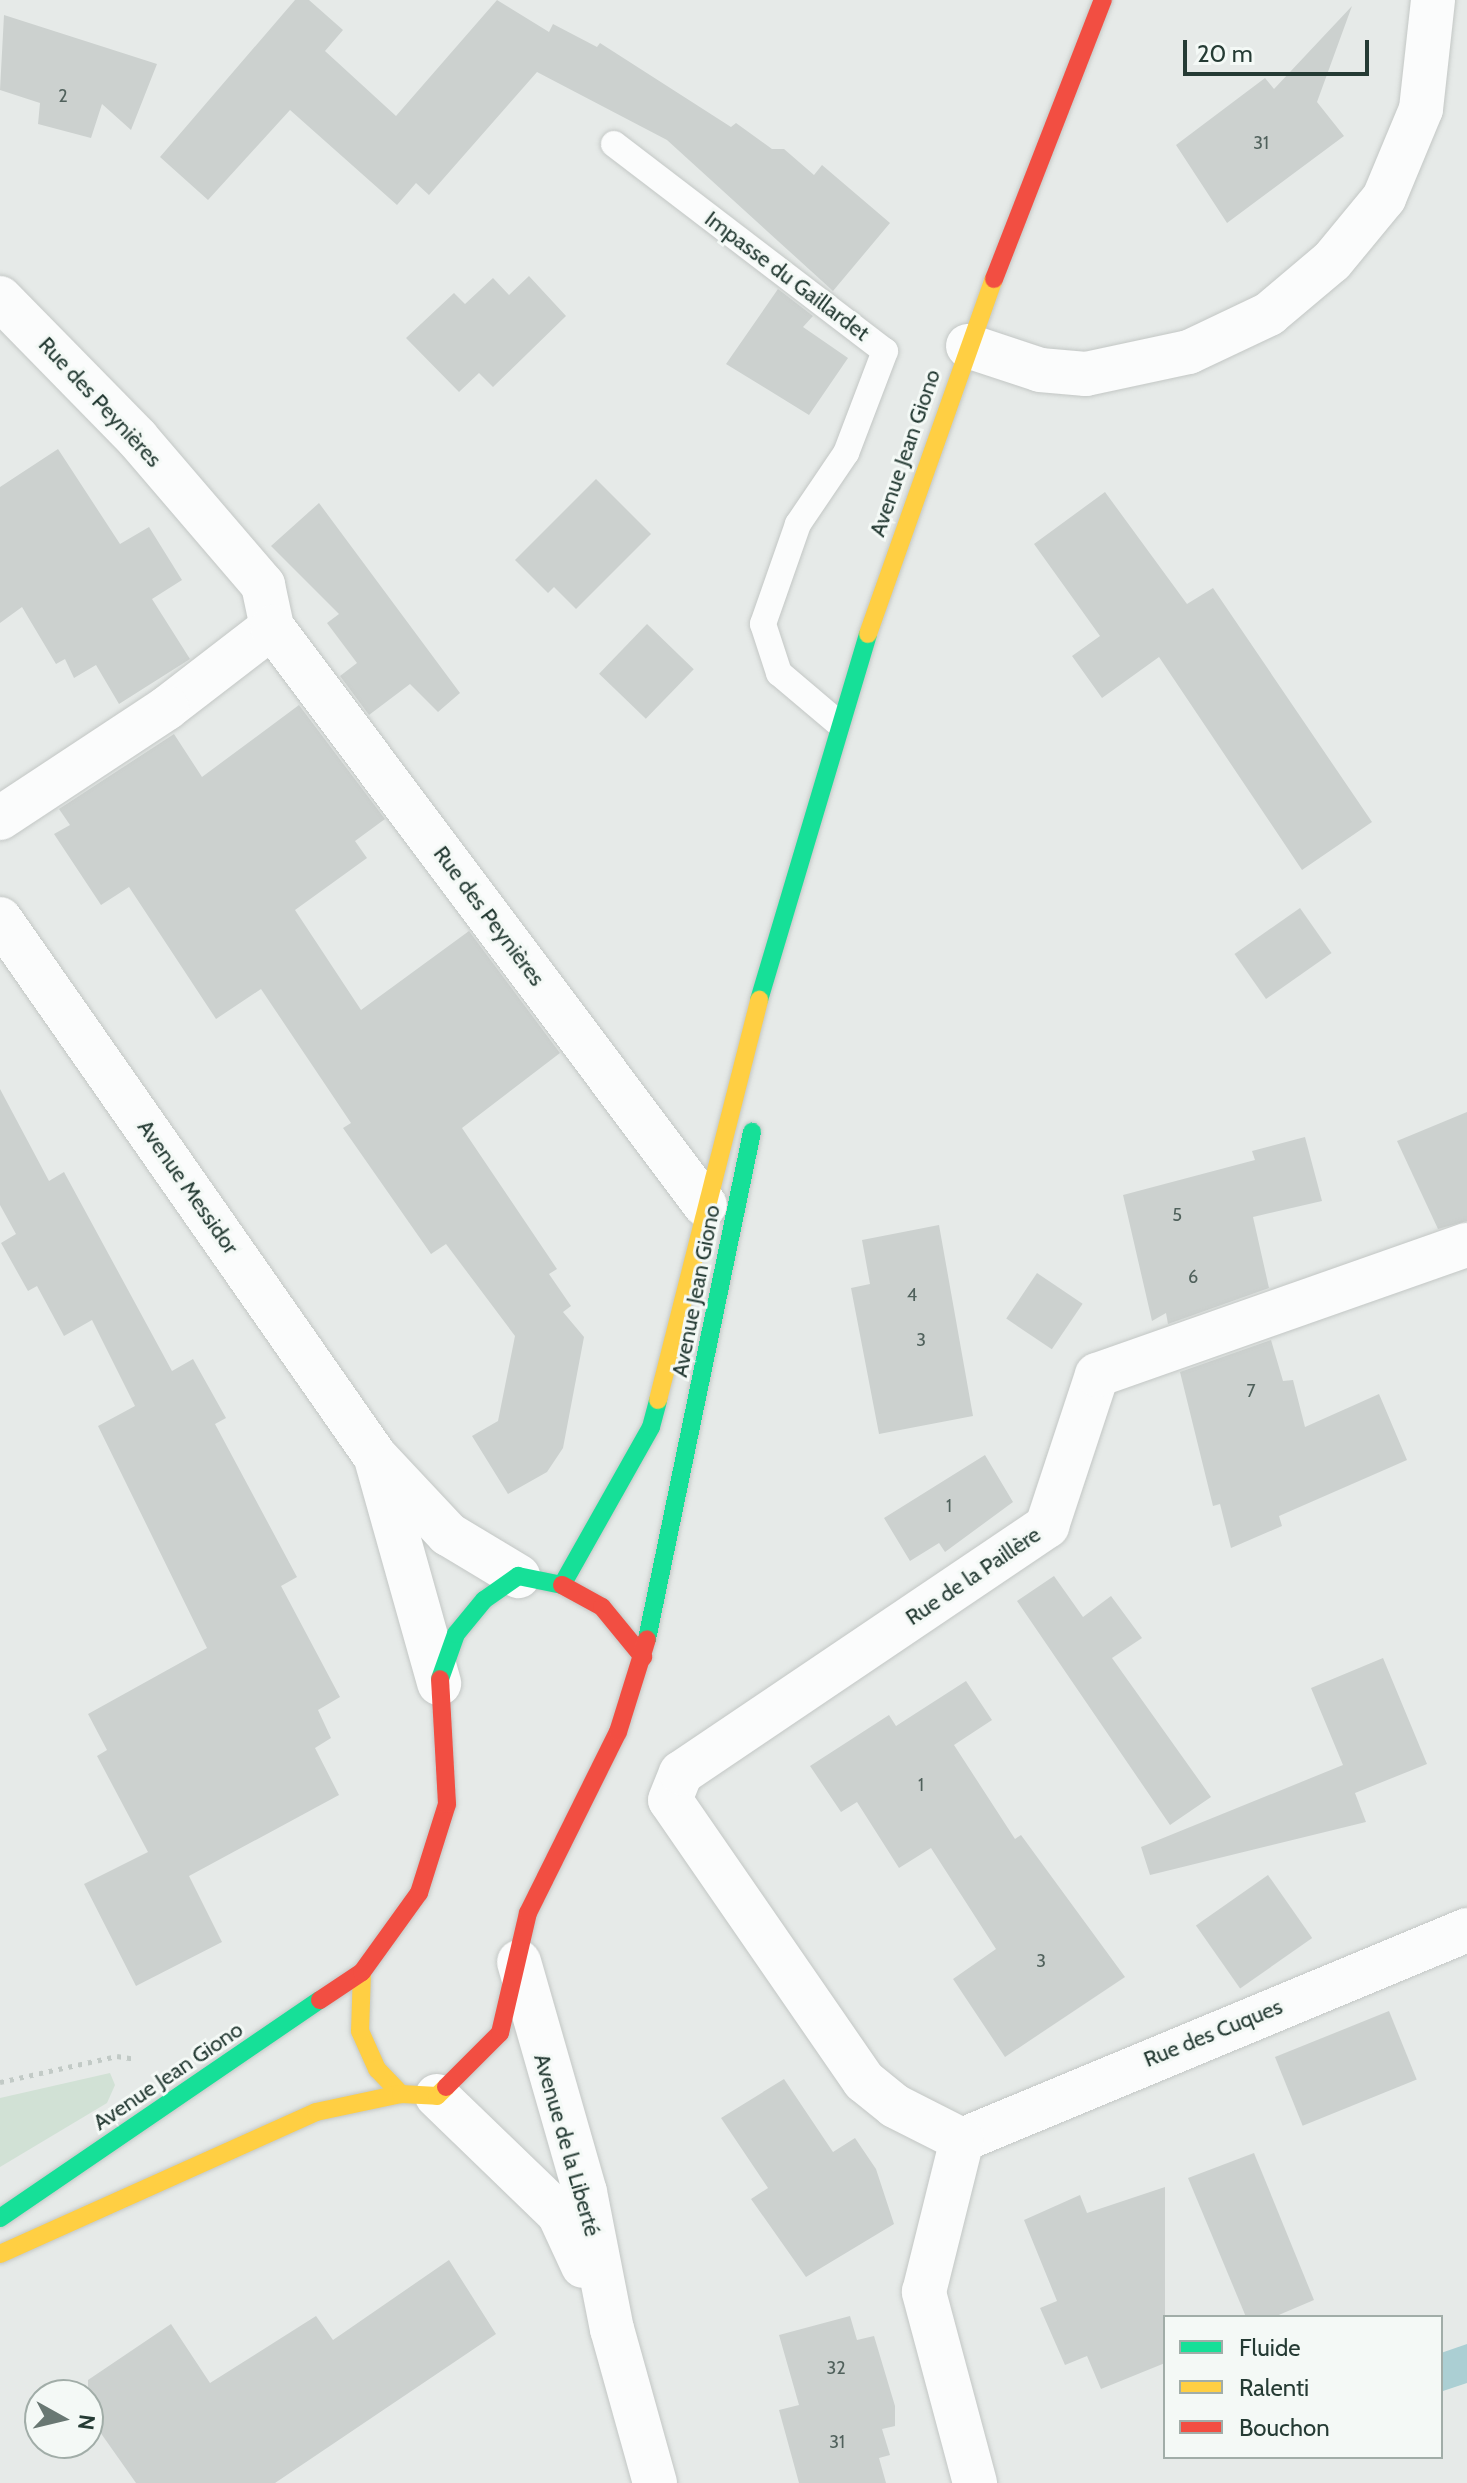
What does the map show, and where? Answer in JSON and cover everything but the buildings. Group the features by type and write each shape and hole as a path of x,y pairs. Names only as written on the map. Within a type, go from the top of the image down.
{"street":[{"name":"Avenue Jean Giono","path":"562,1585 651,1427 705,1205 837,722 968,346 1103,0"},
{"path":"968,346 1040,370 1086,374 1189,352 1269,314 1332,261 1384,198 1421,109 1445,20"},
{"name":"Rue des Peynières","path":"0,298 137,438 263,585 272,627 705,1205"},
{"path":"0,818 167,708 272,627"},
{"name":"Avenue Messidor","path":"0,919 375,1456 448,1534 518,1576"},
{"name":"Avenue Jean Giono","path":"763,1071 781,932"},
{"name":"Avenue Jean Giono","path":"419,2095 500,2033 546,1867 618,1732 643,1657 755,1117"},
{"name":"Rue de la Paillère","path":"962,2140 895,2106 864,2081 670,1800 681,1773 1047,1526 1097,1375 1467,1245"},
{"name":"Avenue Messidor","path":"375,1456 439,1683"},
{"name":"Avenue Jean Giono","path":"0,2218 362,1972 419,1893 447,1804 439,1683 456,1634 484,1600 518,1576"},
{"path":"518,1576 562,1585 602,1607 643,1657"},
{"name":"Rue des Cuques","path":"962,2140 1467,1930"},
{"name":"Avenue de la Liberté","path":"519,1962 585,2192 612,2329 655,2483"},
{"path":"362,1972 360,2031 377,2069 419,2095"},
{"path":"0,2254 316,2112 419,2095"},
{"name":"Avenue de la Liberté","path":"419,2095 559,2214 612,2329"},
{"path":"962,2140 924,2292 975,2483"}],"lane":[{"name":"Impasse du Gaillardet","path":"614,144 885,351 846,453 798,524 763,624 779,673 837,722"}],"path":[{"path":"0,2082 117,2056 217,2072"}],"green space":[{"path":"110,2073 115,2085 107,2103 0,2167 0,2098"}],"water":[{"path":"1467,2344 1467,2383 1443,2391 1443,2352"}],"traffic: fast":[{"path":"759,1000 868,634"},
{"path":"647,1639 752,1132"},
{"path":"440,1679 456,1634 484,1600 518,1576 562,1585 651,1427 658,1400"},
{"path":"0,2218 320,2000"}],"traffic: slow":[{"path":"868,634 994,279"},
{"path":"658,1400 759,1000"},
{"path":"362,1972 360,2031 377,2069 401,2094"},
{"path":"0,2254 316,2112 401,2094 437,2096 446,2087"}],"traffic: jam":[{"path":"994,279 1103,0"},
{"path":"562,1585 602,1607 643,1657"},
{"path":"446,2087 500,2033 528,1913 618,1732 647,1639"},
{"path":"320,2000 362,1972 419,1893 447,1804 440,1679"}]}
